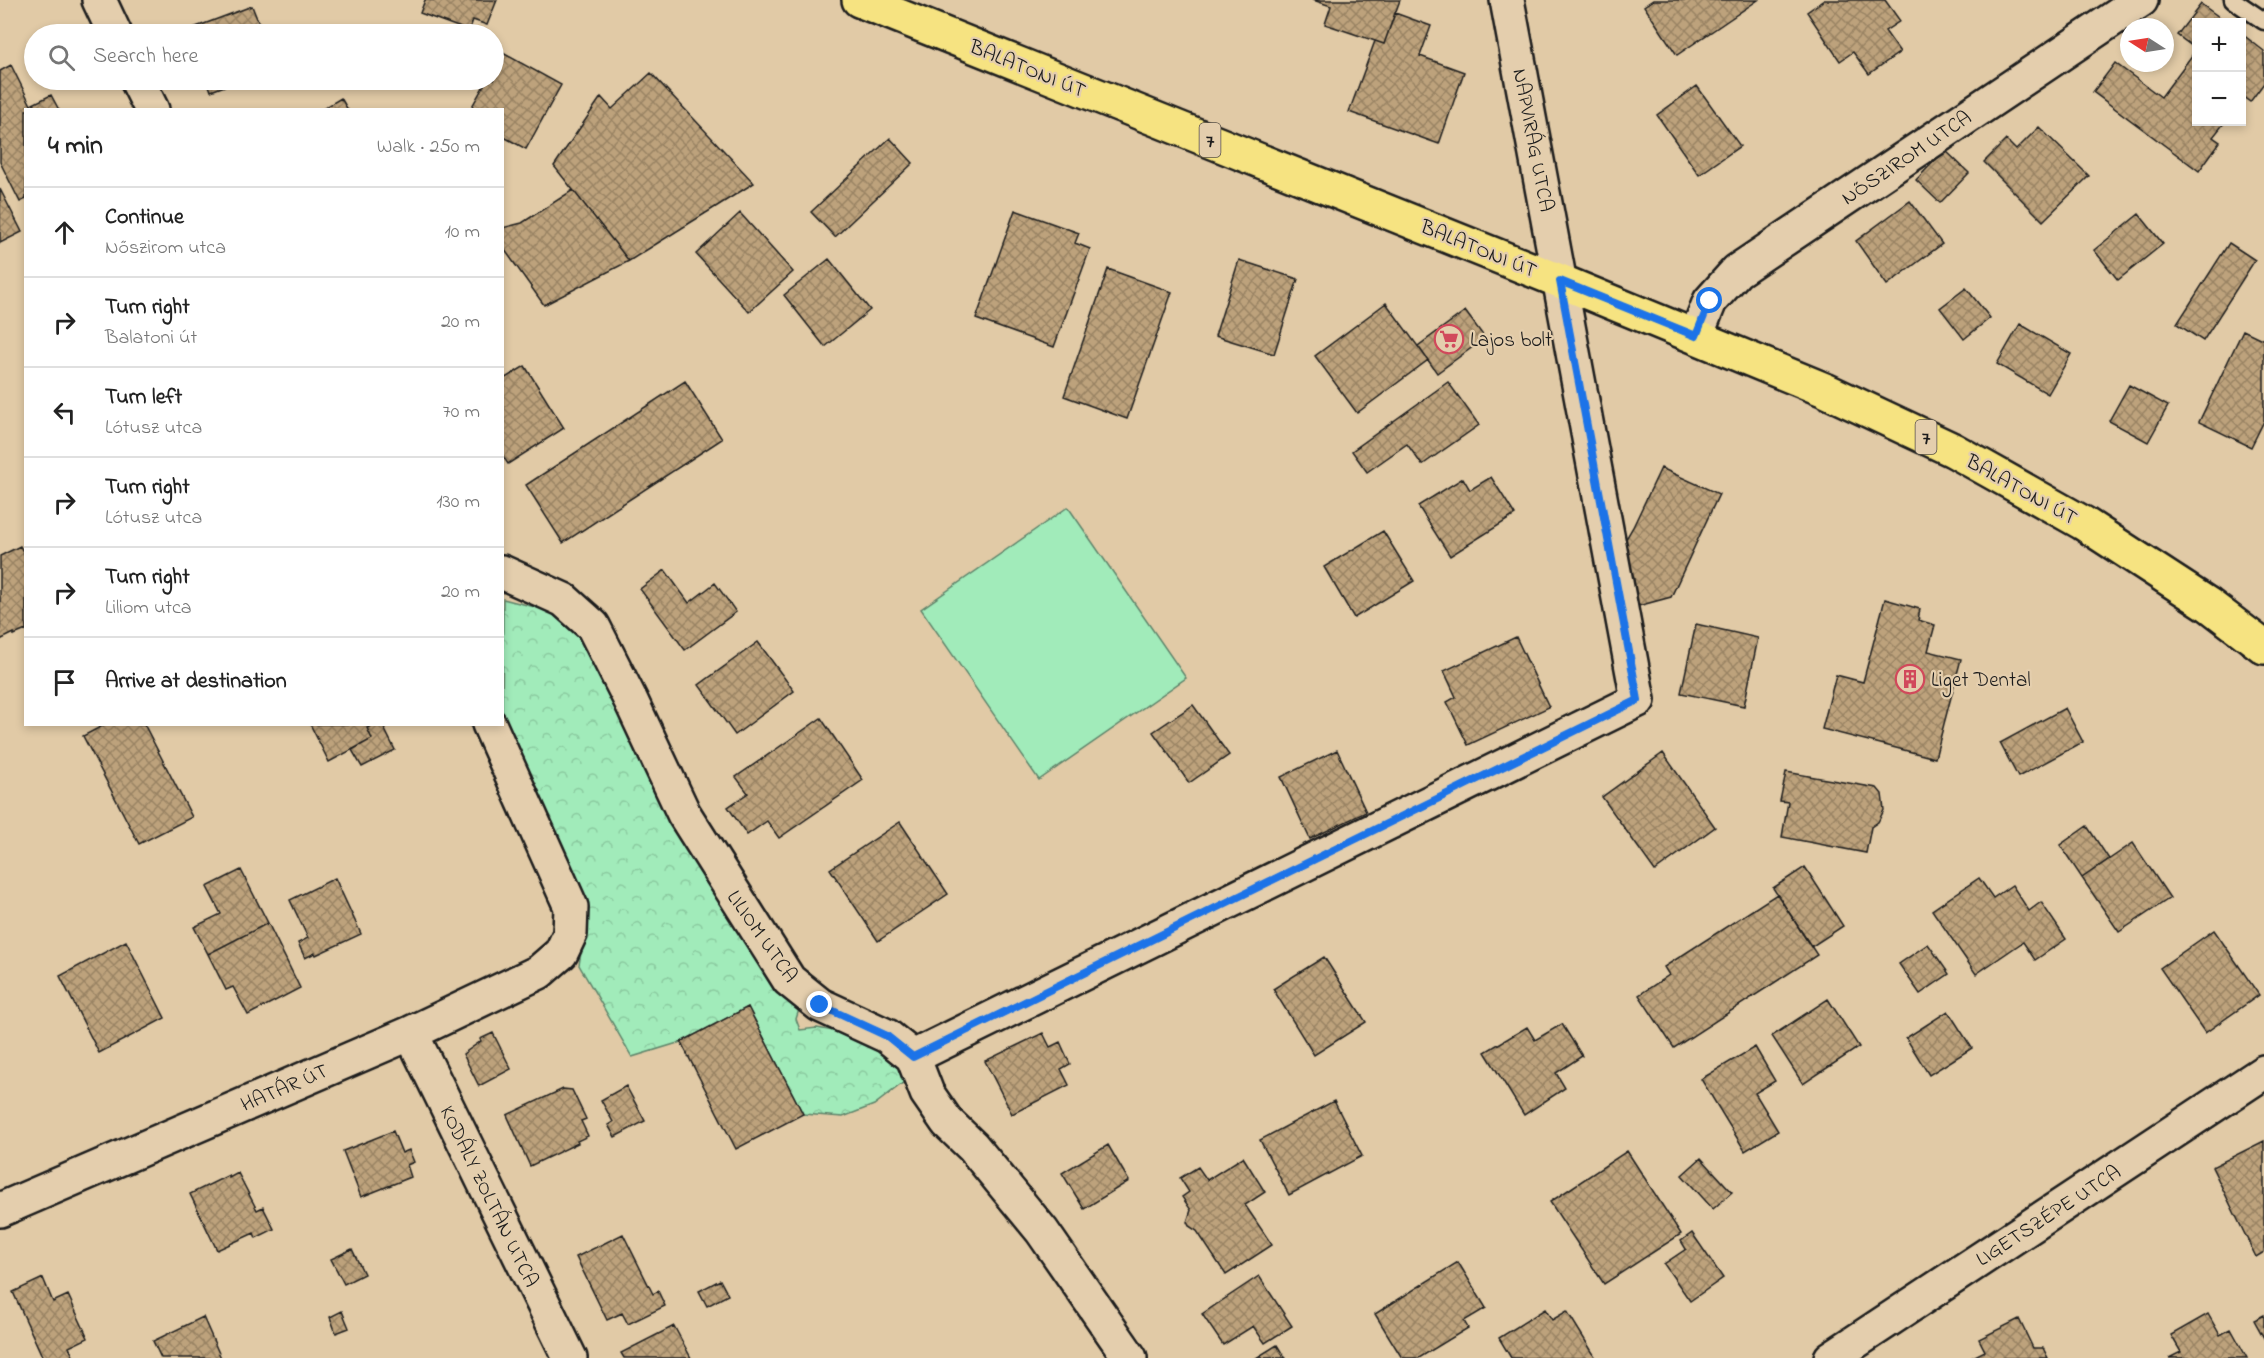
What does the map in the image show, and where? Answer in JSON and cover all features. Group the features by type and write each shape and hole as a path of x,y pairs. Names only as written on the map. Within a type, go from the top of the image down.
{"main road":[{"name":"BALATONI ÚT","path":"859,0 1560,281 1825,390 1953,450 2083,523 2209,605 2264,647"}],"street":[{"path":"99,0 110,24"},
{"name":"NAPVIRÁG UTCA","path":"913,1057 1638,700 1507,0"},
{"name":"NŐSZIROM UTCA","path":"1696,336 1710,301 1737,271 2141,0"},
{"path":"142,90 151,108"},
{"name":"LILIOM UTCA","path":"504,573 564,600 593,626 684,814 789,980 820,1005 887,1036 913,1057 927,1093 947,1122 973,1147 1042,1231 1130,1358"},
{"name":"HATÁR ÚT","path":"0,1210 411,1033 539,972 561,953 570,934 571,907 490,726"},
{"name":"KODÁLY ZOLTÁN UTCA","path":"411,1033 570,1358"},
{"name":"LIGETSZÉPE UTCA","path":"1831,1358 2264,1072"}],"lane":[{"path":"2233,0 2264,21"}],"green space":[{"path":"1068,507 1186,678 1039,780 921,609"},
{"path":"504,599 551,611 593,626 802,1000 796,1019 800,1030 817,1028 873,1038 908,1064 904,1082 874,1105 843,1117 803,1114 748,1007 681,1042 632,1057 579,965 585,929 503,726"}],"building":[{"path":"425,0 497,0 487,24 473,20 472,24 450,24 420,13"},
{"path":"1313,0 1400,0 1384,44 1325,24 1331,6"},
{"path":"1653,0 1758,0 1677,55 1644,6"},
{"path":"1824,0 1885,0 1900,21 1885,31 1900,52 1869,74 1853,52 1840,61 1807,12"},
{"path":"2201,4 2220,18 2192,18 2192,46 2177,35"},
{"path":"252,6 259,24 204,24"},
{"path":"1395,13 1431,26 1420,56 1464,72 1439,144 1349,112 1375,41 1384,44"},
{"path":"2246,37 2264,51 2264,83 2250,102 2246,99"},
{"path":"504,54 561,85 526,149 504,137 504,108 471,108 481,90 504,90"},
{"path":"2192,55 2192,126 2222,126 2213,137 2220,142 2199,171 2093,92 2115,63 2120,67 2120,72 2127,72 2161,97"},
{"path":"11,65 31,105 51,95 58,108 24,108 24,200 20,202 0,162 0,71"},
{"path":"651,73 754,183 629,261 554,166 601,97 612,109"},
{"path":"1697,86 1740,146 1699,175 1657,115"},
{"path":"341,98 347,108 324,108"},
{"path":"2039,127 2089,176 2043,221 1984,162 2006,140 2016,150"},
{"path":"890,138 913,163 835,237 811,212"},
{"path":"1945,150 1969,173 1940,203 1916,180"},
{"path":"0,189 22,232 0,243"},
{"path":"573,190 629,261 544,305 504,249 504,228 522,223"},
{"path":"1910,201 1942,244 1887,285 1856,241"},
{"path":"1015,210 1079,233 1075,243 1090,249 1054,347 976,319"},
{"path":"740,213 793,272 749,312 696,254"},
{"path":"2139,214 2163,244 2118,280 2094,250"},
{"path":"2229,243 2255,260 2203,341 2177,324"},
{"path":"829,259 870,310 825,347 784,295"},
{"path":"1239,260 1298,279 1274,354 1215,336"},
{"path":"1108,269 1172,292 1127,419 1064,396"},
{"path":"1966,288 1990,318 1964,339 1940,308"},
{"path":"1386,303 1428,360 1357,413 1315,356"},
{"path":"1465,311 1485,338 1437,373 1418,346"},
{"path":"2020,324 2071,354 2048,394 1997,364"},
{"path":"2243,330 2264,340 2264,421 2251,447 2199,422"},
{"path":"525,366 564,428 508,464 504,458 504,379"},
{"path":"685,381 722,439 563,543 526,485"},
{"path":"1448,382 1479,425 1422,465 1407,444 1367,472 1352,451"},
{"path":"2129,385 2168,406 2148,442 2109,421"},
{"path":"1661,468 1719,494 1671,597 1638,606 1623,544"},
{"path":"1491,477 1515,515 1450,556 1418,506 1463,478 1470,490"},
{"path":"1383,531 1414,581 1354,618 1324,567"},
{"path":"20,546 24,553 24,631 0,640 0,556"},
{"path":"665,570 689,603 715,583 736,612 685,650 640,589"},
{"name":"Liget Dental","path":"1885,599 1920,609 1918,620 1935,625 1928,651 1961,659 1935,758 1822,729 1836,675 1863,682"},
{"path":"1696,624 1758,638 1744,706 1681,693"},
{"path":"1516,637 1549,707 1468,745 1447,702 1456,697 1444,671"},
{"path":"758,642 794,691 735,735 699,685"},
{"path":"1193,705 1229,755 1189,783 1153,732"},
{"path":"2065,708 2083,742 2018,777 2000,743"},
{"path":"821,718 863,780 779,838 767,821 747,835 728,807 748,793 736,777"},
{"path":"102,726 145,726 192,817 139,844 83,736"},
{"path":"311,726 370,726 367,728 372,739 329,762"},
{"path":"383,726 395,750 362,767 352,750 372,739 367,728"},
{"path":"1337,750 1366,812 1310,839 1281,777"},
{"path":"1663,753 1715,827 1655,871 1602,797"},
{"path":"1786,772 1877,788 1882,794 1884,810 1878,822 1871,827 1866,853 1782,837 1788,802 1780,801"},
{"path":"900,822 948,894 878,941 830,869"},
{"path":"2087,826 2109,859 2082,878 2060,845"},
{"path":"2133,843 2170,898 2119,932 2082,878"},
{"path":"1805,867 1843,926 1811,947 1773,888"},
{"path":"241,870 268,923 208,954 194,927 221,914 207,887"},
{"path":"335,878 361,934 305,958 298,943 308,938 290,900"},
{"path":"1979,878 1993,898 2012,885 2029,911 2041,902 2066,939 2035,960 2023,942 1976,974 1932,910"},
{"path":"1777,894 1817,955 1674,1048 1639,995 1669,975 1664,967"},
{"path":"268,923 300,988 248,1015 233,987 226,990 208,954"},
{"path":"2214,930 2259,995 2205,1033 2160,968"},
{"path":"126,941 165,1018 99,1053 60,976"},
{"path":"1928,944 1949,974 1920,994 1899,964"},
{"path":"1324,957 1366,1022 1314,1055 1273,989"},
{"path":"1828,999 1859,1047 1803,1084 1772,1036"},
{"path":"748,1007 803,1114 736,1149 681,1042"},
{"path":"1948,1011 1972,1048 1929,1075 1906,1038"},
{"path":"1562,1024 1582,1056 1556,1073 1565,1088 1524,1115 1485,1052 1527,1027 1535,1040"},
{"path":"493,1033 511,1069 479,1086 463,1054 481,1041 480,1039"},
{"path":"1043,1033 1050,1047 1060,1042 1070,1064 1061,1069 1069,1085 1012,1114 985,1061"},
{"path":"1755,1047 1775,1081 1755,1093 1778,1131 1745,1151 1701,1079"},
{"path":"626,1086 645,1121 615,1137 608,1125 613,1122 601,1100"},
{"path":"563,1089 572,1090 586,1119 581,1121 588,1136 530,1166 507,1115"},
{"path":"1334,1101 1362,1156 1289,1195 1260,1140"},
{"path":"393,1131 402,1153 409,1150 414,1162 407,1165 411,1177 361,1197 343,1151"},
{"path":"2264,1141 2264,1252 2256,1257 2212,1167"},
{"path":"1108,1145 1129,1181 1084,1209 1062,1173"},
{"path":"1627,1151 1681,1234 1604,1284 1550,1202"},
{"path":"1243,1157 1265,1192 1245,1205 1272,1245 1226,1275 1197,1231 1187,1222 1191,1210 1182,1197 1189,1192 1180,1178 1198,1167 1207,1180"},
{"path":"1701,1158 1732,1192 1713,1209 1682,1175"},
{"path":"238,1173 257,1210 263,1207 274,1229 256,1238 254,1233 217,1250 190,1194"},
{"path":"1692,1233 1723,1278 1690,1301 1664,1264 1686,1249 1681,1241"},
{"path":"623,1234 653,1294 658,1291 665,1306 628,1324 622,1313 607,1320 576,1257"},
{"path":"352,1249 364,1274 344,1284 331,1259"},
{"path":"1458,1262 1486,1308 1464,1321 1468,1328 1419,1358 1402,1358 1375,1314"},
{"path":"1259,1276 1292,1326 1265,1343 1253,1326 1223,1345 1202,1314"},
{"path":"43,1278 53,1302 68,1295 88,1338 69,1347 74,1358 43,1358 13,1292"},
{"path":"720,1280 728,1295 707,1306 699,1291"},
{"path":"1545,1309 1552,1320 1567,1311 1596,1358 1511,1358 1499,1338"},
{"path":"342,1311 349,1328 336,1333 330,1317"},
{"path":"2208,1314 2220,1335 2231,1329 2247,1358 2169,1358 2181,1352 2171,1335"},
{"path":"2264,1315 2264,1338 2254,1320"},
{"path":"203,1317 221,1358 161,1358 153,1341"},
{"path":"2019,1319 2033,1348 2043,1348 2048,1358 1971,1358 1985,1351 1979,1339"},
{"path":"674,1326 691,1358 624,1358 621,1353"},
{"path":"1277,1345 1285,1358 1256,1358"}],"place":[{"name":"Lajos bolt","path":"1449,339"},
{"name":"Liget Dental","path":"1910,679"}],"route":[{"path":"820,1005 887,1036 913,1057 1638,700 1560,281 1696,336 1710,301"}]}
